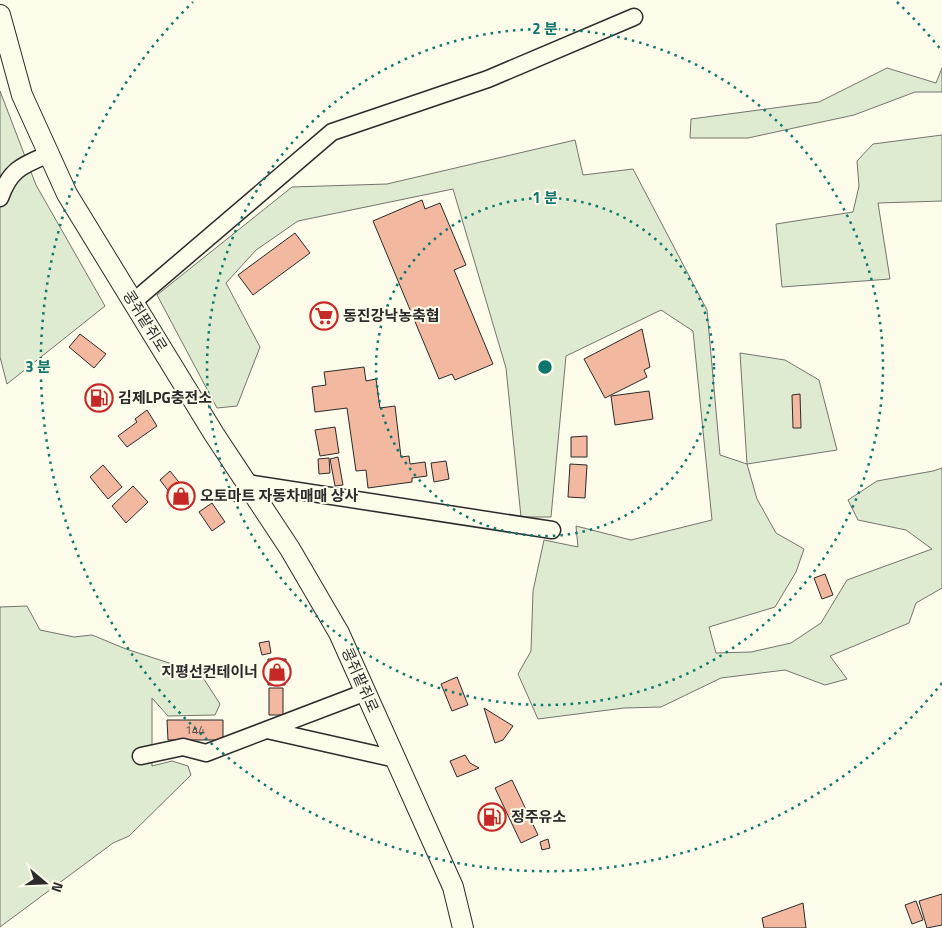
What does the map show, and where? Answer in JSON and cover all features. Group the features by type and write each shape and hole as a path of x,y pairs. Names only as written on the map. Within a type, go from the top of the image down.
{"main road":[{"name":"콩쥐팥쥐로","path":"0,15 22,95 68,194 210,427 290,549 339,633 453,887 476,928"},
{"name":"콩쥐팥쥐로","path":"453,887 464,928"}],"street":[{"path":"133,302 332,132 488,79 634,17"},
{"path":"0,198 4,186 20,166 49,154"},
{"path":"247,483 552,530"},
{"path":"141,756 183,747 206,754 366,692"},
{"path":"268,730 396,759"}],"green space":[{"path":"887,68 936,83 942,68 942,92 915,92 854,115 748,138 690,138 691,119 819,102"},
{"path":"0,91 36,185 105,306 7,384 0,357"},
{"path":"942,135 942,201 878,203 890,279 782,287 776,224 853,212 859,186 857,161 873,144"},
{"path":"575,140 583,175 633,169 707,310 720,455 747,464 757,499 776,533 804,549 796,572 775,607 709,627 716,653 751,652 791,643 821,623 847,580 932,549 906,530 858,520 848,500 877,481 942,468 942,588 916,603 909,623 830,656 847,679 825,685 785,670 721,678 661,707 624,708 538,719 518,674 531,651 533,591 544,540 578,547 576,526 631,540 712,520 693,331 661,310 566,356 551,517 521,517 506,368 453,189 298,221 256,250 226,283 260,347 237,406 217,408 157,295 292,187 387,184"},
{"path":"740,353 785,360 819,380 837,450 747,464"},
{"path":"27,606 40,630 74,637 92,635 126,649 200,673 220,704 215,715 168,716 152,698 152,766 172,761 188,766 191,775 129,836 113,843 0,927 0,607"}],"building":[{"path":"422,200 425,209 440,203 466,265 454,270 493,364 455,380 452,374 439,379 373,221"},
{"path":"295,233 310,253 253,295 238,275"},
{"path":"642,329 650,367 644,370 647,377 605,398 584,359"},
{"path":"80,334 106,354 94,368 69,347"},
{"path":"364,367 366,381 376,379 380,408 395,406 401,457 409,456 410,464 425,462 427,476 412,478 412,482 368,488 366,470 356,471 347,408 315,412 312,387 326,385 324,372"},
{"path":"98,386 109,403 100,409 89,392"},
{"path":"649,391 653,419 615,425 611,396"},
{"path":"800,394 801,428 793,428 792,395"},
{"path":"147,410 157,426 127,447 118,436 137,422 135,419"},
{"path":"335,427 339,453 320,456 315,430"},
{"path":"587,436 587,457 571,457 571,437"},
{"path":"338,457 343,485 335,486 330,459"},
{"path":"329,458 330,473 319,474 318,459"},
{"path":"446,461 449,479 434,482 431,463"},
{"path":"570,464 587,465 585,498 568,497"},
{"path":"103,465 122,487 108,499 90,477"},
{"path":"170,471 191,497 180,506 160,480"},
{"path":"133,486 148,502 126,523 112,506"},
{"path":"212,503 225,522 212,531 199,512"},
{"path":"825,574 833,595 822,599 814,578"},
{"path":"269,641 271,653 262,655 259,643"},
{"path":"268,659 286,659 285,685 268,685"},
{"path":"457,677 468,705 452,711 441,684"},
{"path":"269,688 283,688 283,715 269,715"},
{"path":"484,708 513,726 503,740 495,743"},
{"path":"167,720 223,720 223,740 168,740"},
{"path":"465,755 470,763 479,768 457,777 450,761"},
{"path":"512,780 538,835 521,843 495,788"},
{"path":"548,839 550,848 542,850 540,842"},
{"path":"942,894 942,925 927,928 919,901"},
{"path":"916,901 923,920 912,924 905,905"},
{"path":"803,903 806,928 764,928 762,918"}],"place":[{"name":"동진강낙농축협","path":"324,316"},
{"name":"김제LPG충전소","path":"99,398"},
{"name":"오토마트 자동차매매 상사","path":"181,496"},
{"name":"지평선컨테이너","path":"277,672"},
{"name":"정주유소","path":"492,817"}]}
